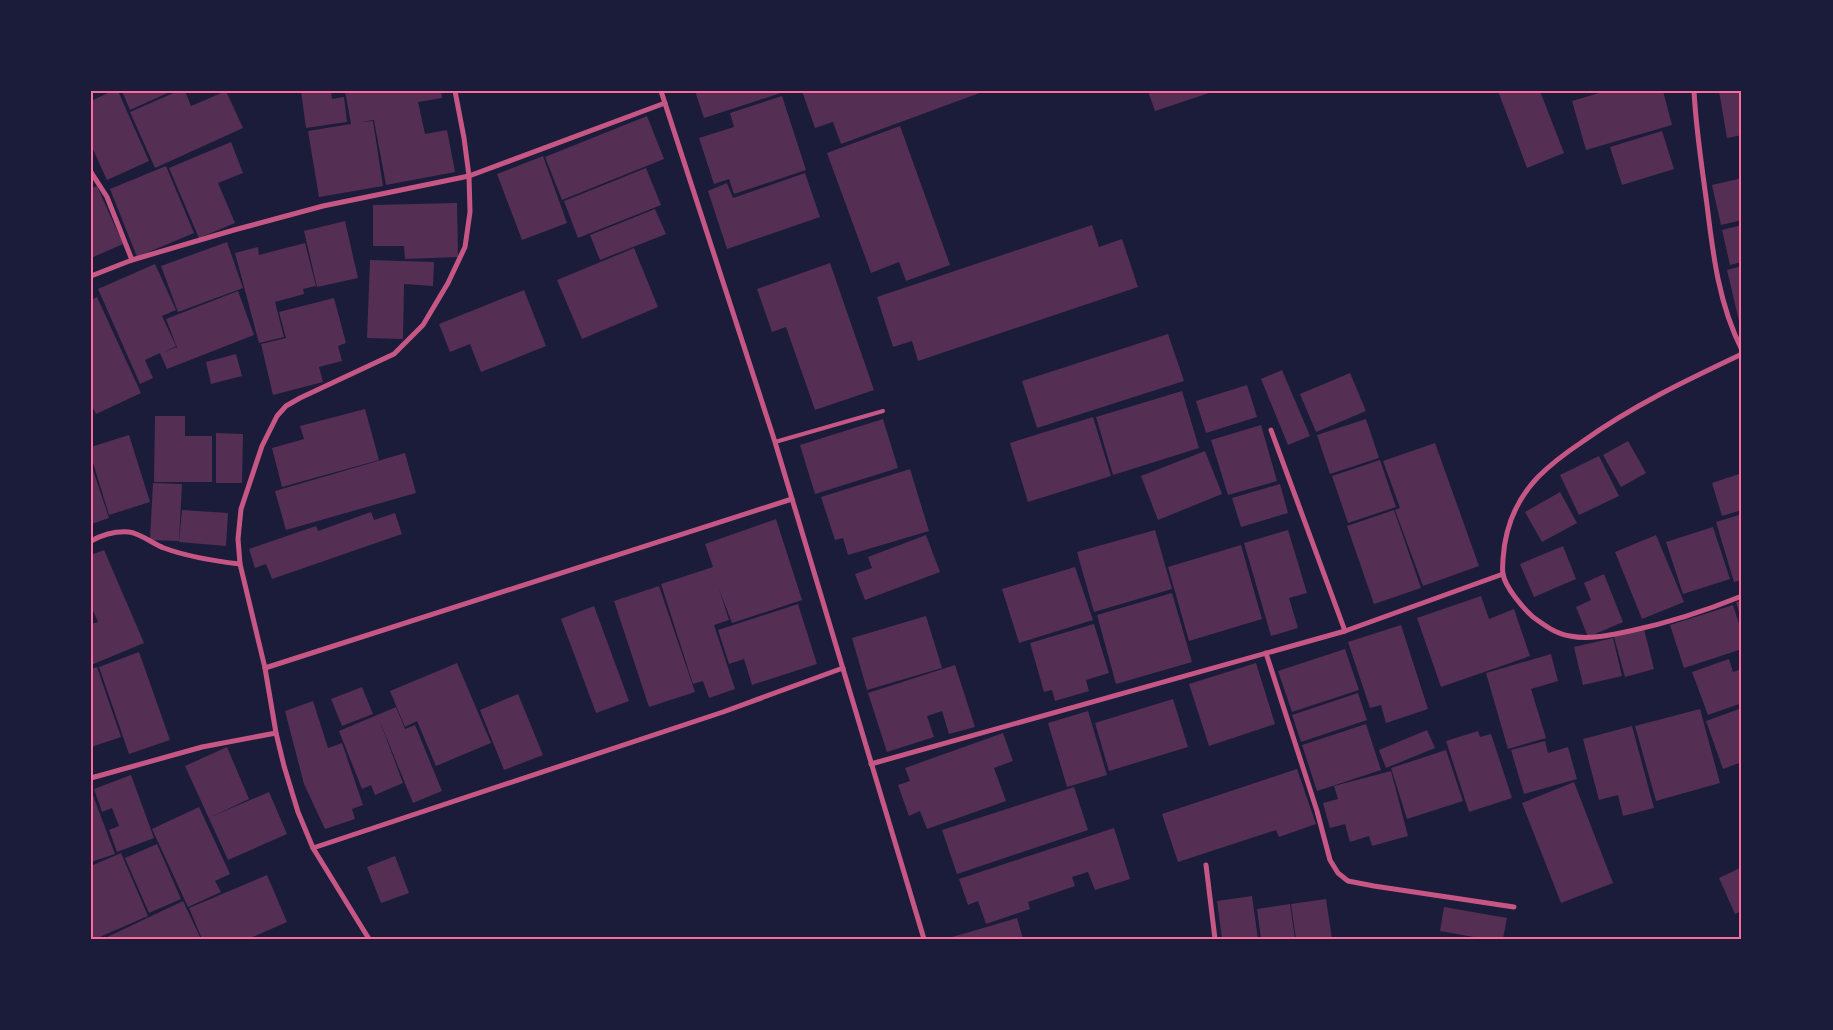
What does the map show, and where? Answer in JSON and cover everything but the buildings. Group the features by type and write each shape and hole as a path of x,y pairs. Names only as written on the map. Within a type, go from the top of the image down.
{"street":[{"path":"369,939 314,848 294,798 276,733 265,668 240,564 238,539 241,509 262,446 274,422 286,406 394,354 423,325 448,283 465,247 470,212 469,176 455,91"},
{"path":"661,91 776,442 924,939"},
{"path":"1694,91 1696,126 1716,271 1724,306 1735,337 1742,350"},
{"path":"91,276 132,260 323,206 469,176 665,104"},
{"path":"91,172 107,197 132,260"},
{"path":"1735,337 1742,336"},
{"path":"1742,354 1685,381 1611,422 1568,451 1538,477 1519,502 1508,524 1503,574 1512,592 1528,613 1542,624 1569,636 1595,638 1670,622 1742,596"},
{"path":"1271,430 1345,631"},
{"path":"265,668 792,499"},
{"path":"91,541 112,533 130,532 162,548 181,554 240,564"},
{"path":"871,764 1345,631 1503,574"},
{"path":"1266,653 1317,811 1330,860 1338,874 1348,881 1374,886 1514,907"},
{"path":"314,848 705,718 843,668"},
{"path":"91,778 202,747 276,733"},
{"path":"1206,865 1215,939"}],"lane":[{"path":"776,442 883,412"}]}
